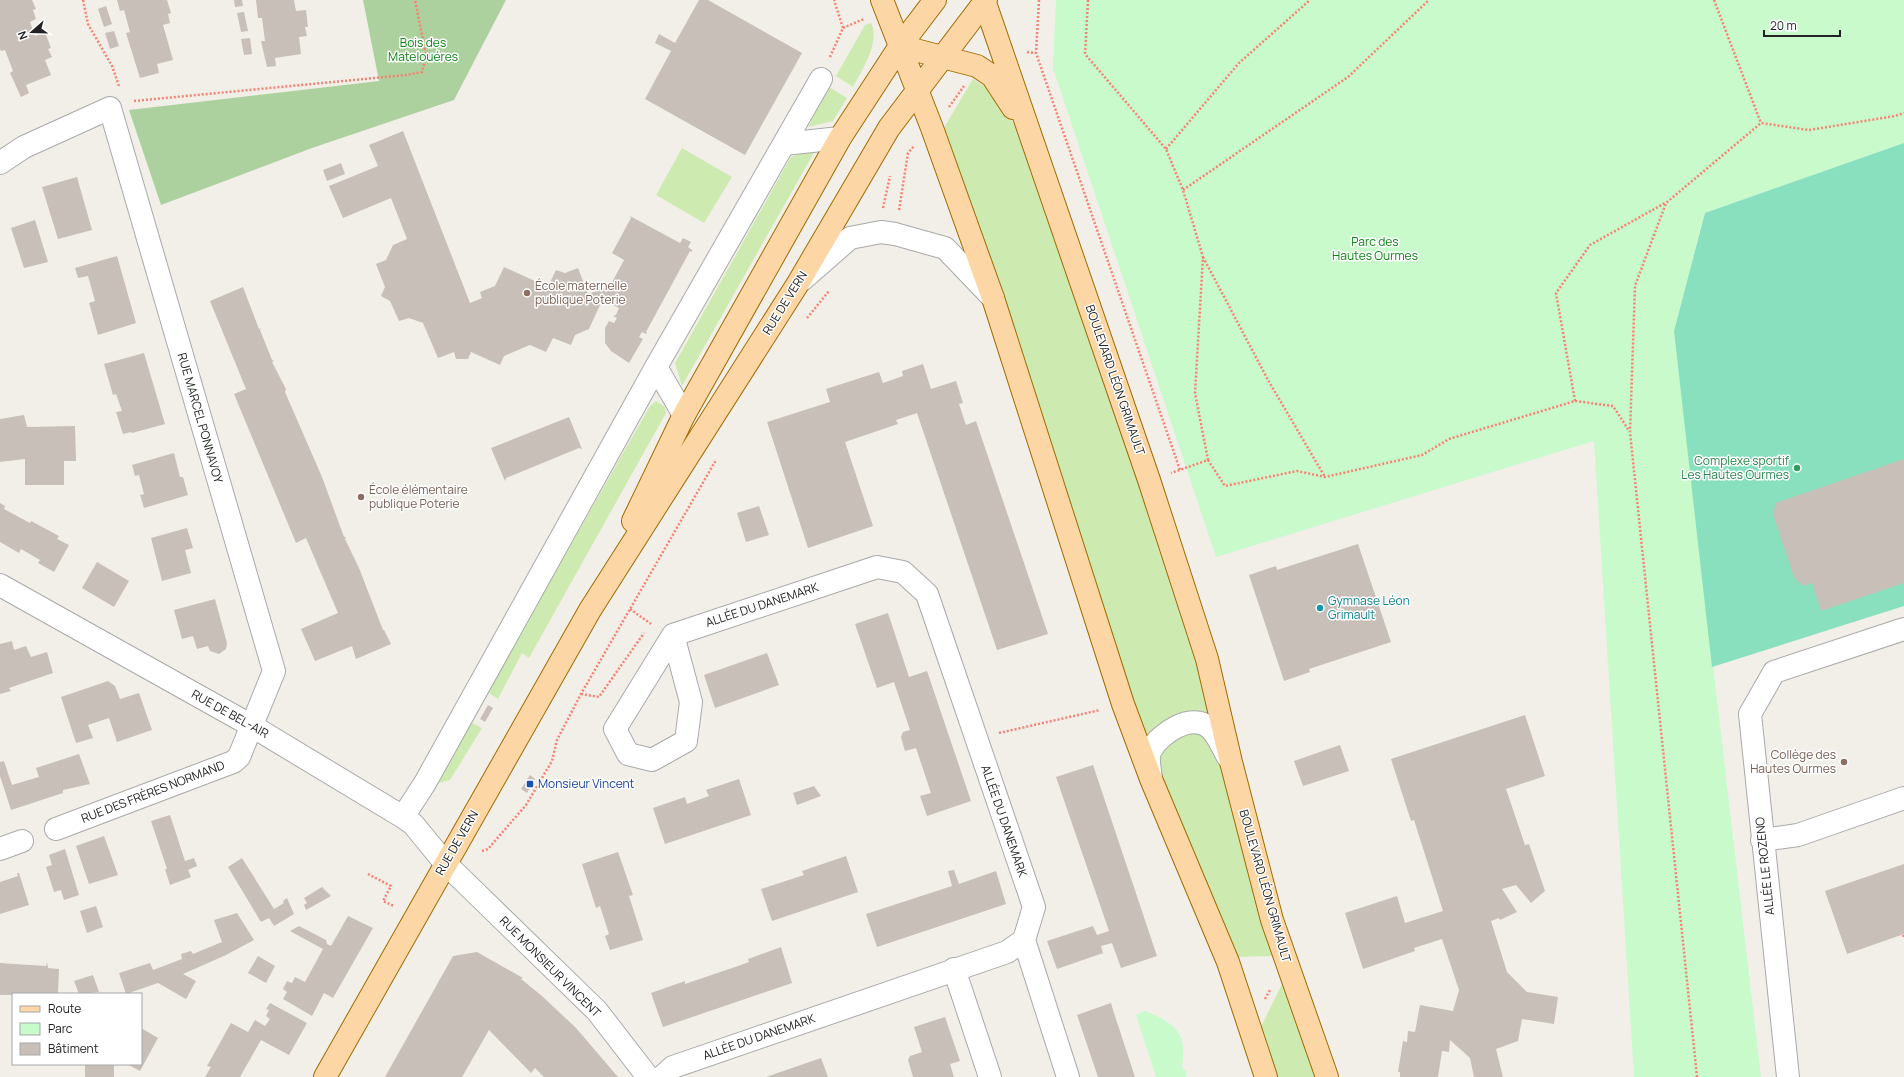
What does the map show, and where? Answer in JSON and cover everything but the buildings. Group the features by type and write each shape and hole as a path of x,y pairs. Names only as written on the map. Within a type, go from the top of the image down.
{"main road":[{"name":"BOULEVARD LÉON GRIMAULT","path":"882,0 917,89 993,298 1123,704 1151,779 1228,962 1266,1077"},
{"name":"RUE DE VERN","path":"590,610 684,415 840,138 900,46 935,0"},
{"name":"BOULEVARD LÉON GRIMAULT","path":"984,0 1147,472 1207,659 1231,762 1272,920 1327,1077"},
{"name":"RUE DE VERN","path":"325,1077 445,863 474,816 590,610 797,285 889,128 917,89 944,56 984,0"},
{"path":"900,46 944,56 977,66 992,76 1031,135"}],"street":[{"path":"403,817 425,783 656,367 821,79"},
{"path":"0,163 24,147 117,105"},
{"name":"RUE MARCEL PONNAVOY","path":"117,105 274,671 252,726"},
{"path":"784,144 840,138"},
{"path":"797,285 850,238 888,233 944,248 993,298"},
{"path":"656,367 684,415"},
{"name":"ALLÉE DU DANEMARK","path":"662,1077 673,1067 1007,952 1024,940 1034,907 927,594 903,572 877,567 673,635"},
{"name":"RUE DE BEL-AIR","path":"0,585 252,726 403,817 413,824 445,863"},
{"name":"ALLÉE LE ROZENO","path":"1788,1077 1750,714 1774,672 1904,629"},
{"path":"673,635 691,702 686,741 652,760 628,754 615,729 673,635"},
{"name":"BOULEVARD LÉON GRIMAULT","path":"1151,779 1150,751 1162,736 1181,724 1196,722 1210,728 1231,762"},
{"name":"RUE DES FRÈRES NORMAND","path":"56,829 226,765 239,757 252,726"},
{"path":"1762,840 1798,835 1904,798"},
{"path":"0,849 22,841"},
{"name":"RUE MONSIEUR VINCENT","path":"445,863 597,1011 648,1077"},
{"path":"1024,940 1068,1077"},
{"path":"954,970 990,1077"}],"path":[{"path":"83,0 88,24 112,66 117,105 406,75 422,72 426,55 416,0"},
{"path":"821,79 843,28 834,0"},
{"path":"1039,0 1036,53 1180,470 1208,460"},
{"path":"1088,0 1085,54 1166,149 1183,190 1203,257 1268,380 1325,477"},
{"path":"1166,149 1239,63 1310,0"},
{"path":"1183,190 1348,77 1429,0"},
{"path":"1714,0 1761,123"},
{"path":"1575,402 1556,293 1590,245 1666,203 1761,123 1809,130 1895,116 1904,113"},
{"path":"876,150 889,160 892,170 883,212 888,233"},
{"path":"888,233 908,152"},
{"path":"1666,203 1635,286 1630,432 1697,1077"},
{"path":"1203,257 1195,393 1208,460 1225,486 1297,470 1325,477 1422,455 1449,439 1575,402 1613,406 1630,432"},
{"path":"805,320 834,285"},
{"path":"481,851 488,848 526,805 552,761 557,740 564,727 720,453"},
{"path":"630,609 651,624"},
{"path":"976,738 1082,714"},
{"path":"368,874 391,886 382,901 415,917"}],"green space":[{"name":"Bois des Matelouéres","path":"363,0 506,0 454,100 312,148 161,205 129,110 379,81"},
{"name":"Parc des Hautes Ourmes","path":"1056,0 1904,0 1904,143 1705,213 1674,331 1761,1077 1634,1077 1594,441 1216,557 1053,68"},
{"path":"871,23 874,38 872,47 865,65 853,87 836,76 865,25"},
{"path":"973,79 984,86 1021,133 1088,325 1215,722 1168,721 1147,736 1111,647 942,131"},
{"path":"829,87 847,98 833,121 808,127"},
{"name":"Complexe sportif Les Hautes Ourmes","path":"1904,143 1904,606 1712,667 1674,331 1705,213"},
{"path":"682,148 732,177 704,223 656,195"},
{"path":"816,149 682,386 675,363 791,157"},
{"path":"656,401 665,407 666,413 529,658 522,653 498,699 487,692 650,406"},
{"path":"470,722 482,728 450,780 436,784"},
{"path":"1189,732 1210,737 1227,766 1274,956 1234,957 1176,821 1159,761 1167,742"},
{"path":"1284,980 1317,1077 1277,1077 1261,1027"},
{"path":"1145,1011 1169,1023 1178,1033 1183,1045 1182,1067 1187,1072 1186,1077 1156,1077 1136,1015"}],"place":[{"name":"École maternelle publique Poterie","path":"527,293"},
{"name":"Complexe sportif Les Hautes Ourmes","path":"1797,468"},
{"name":"École élémentaire publique Poterie","path":"361,497"},
{"name":"Gymnase Léon Grimault","path":"1320,608"},
{"name":"Collège des Hautes Ourmes","path":"1844,762"},
{"name":"Monsieur Vincent","path":"530,784"}]}
